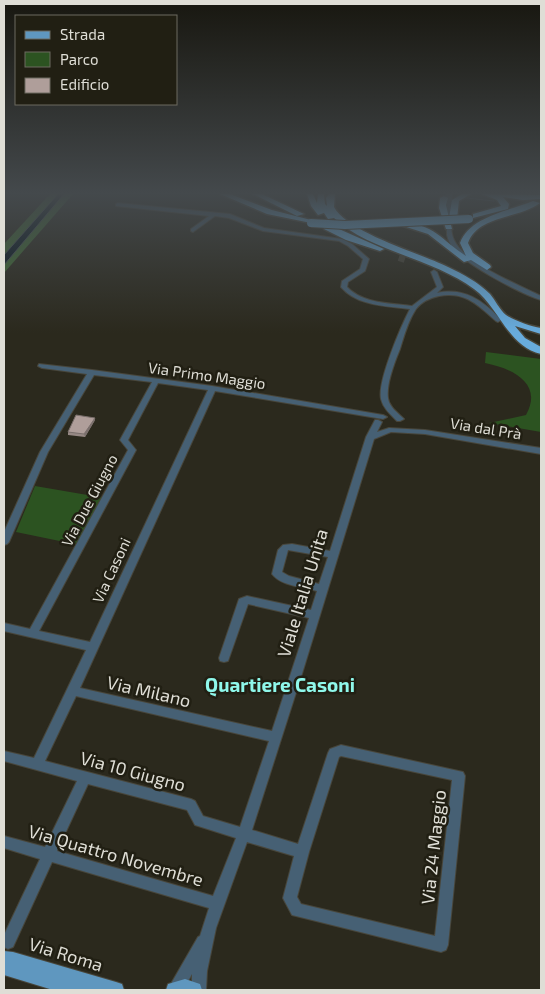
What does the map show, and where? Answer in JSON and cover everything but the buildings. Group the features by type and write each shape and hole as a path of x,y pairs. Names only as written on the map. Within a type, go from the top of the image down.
{"highway":[{"path":"356,240 401,255 467,281 487,295 523,342 541,353"},
{"path":"362,240 373,246"},
{"path":"371,240 460,284 473,294 521,345 541,353"},
{"path":"376,240 401,255"},
{"path":"443,240 467,260"},
{"path":"463,240 464,248 472,257 487,267"},
{"path":"499,310 517,324 541,331"}],"main road":[{"name":"Via Roma","path":"4,959 13,960 51,981 116,990"},
{"name":"Via Roma","path":"4,967 80,990"},
{"path":"174,990 184,987 194,990"}],"street":[{"path":"340,240 344,241 366,259 363,270 345,281 344,287 348,293 353,297 364,300 414,308"},
{"path":"452,240 453,244 467,260 541,296"},
{"path":"454,240 466,255 541,296"},
{"path":"370,437 402,426 401,420 388,405 384,393 398,342 414,308 440,287 434,272"},
{"path":"426,297 447,292 466,294 474,297 498,320"},
{"name":"Via Primo Maggio","path":"42,366 212,388 368,415 381,419"},
{"path":"4,542 44,452 92,372"},
{"name":"Via Due Giugno","path":"32,634 132,450 124,440 156,381"},
{"name":"Via Casoni","path":"37,764 73,691 212,388"},
{"path":"388,405 381,419 380,426 391,430"},
{"path":"381,419 394,416 401,420"},
{"name":"Viale Italia Unita","path":"199,990 199,972 209,931 244,836 370,437 381,419"},
{"name":"Via dal Prà","path":"401,420 425,432"},
{"name":"Via dal Prà","path":"391,430 425,432 541,451"},
{"path":"323,589 286,579 277,574 283,550 286,547 292,547 333,555"},
{"path":"224,658 243,602 247,600 314,615"},
{"path":"4,627 92,648"},
{"name":"Via Milano","path":"73,691 276,737"},
{"name":"Via 24 Maggio","path":"341,750 459,776 441,945 297,910 290,898 302,852 334,753 341,750"},
{"name":"Via 10 Giugno","path":"4,756 190,805 199,821 244,836"},
{"path":"8,942 85,777"},
{"path":"244,836 302,852"},
{"name":"Via Quattro Novembre","path":"4,842 219,904"},
{"name":"Viale Italia Unita","path":"174,990 209,931"}],"green space":[{"path":"7,240 32,240 4,273 4,244"},
{"path":"486,352 541,359 541,432 489,423 526,415 531,394 528,386 514,373 485,363"},
{"path":"35,486 105,498 79,545 16,532"}],"water":[{"path":"17,240 25,240 4,265 4,255"}],"tunnel":[{"path":"399,257 405,259"}],"district":[{"name":"Quartiere Casoni","path":"280,684"}]}
